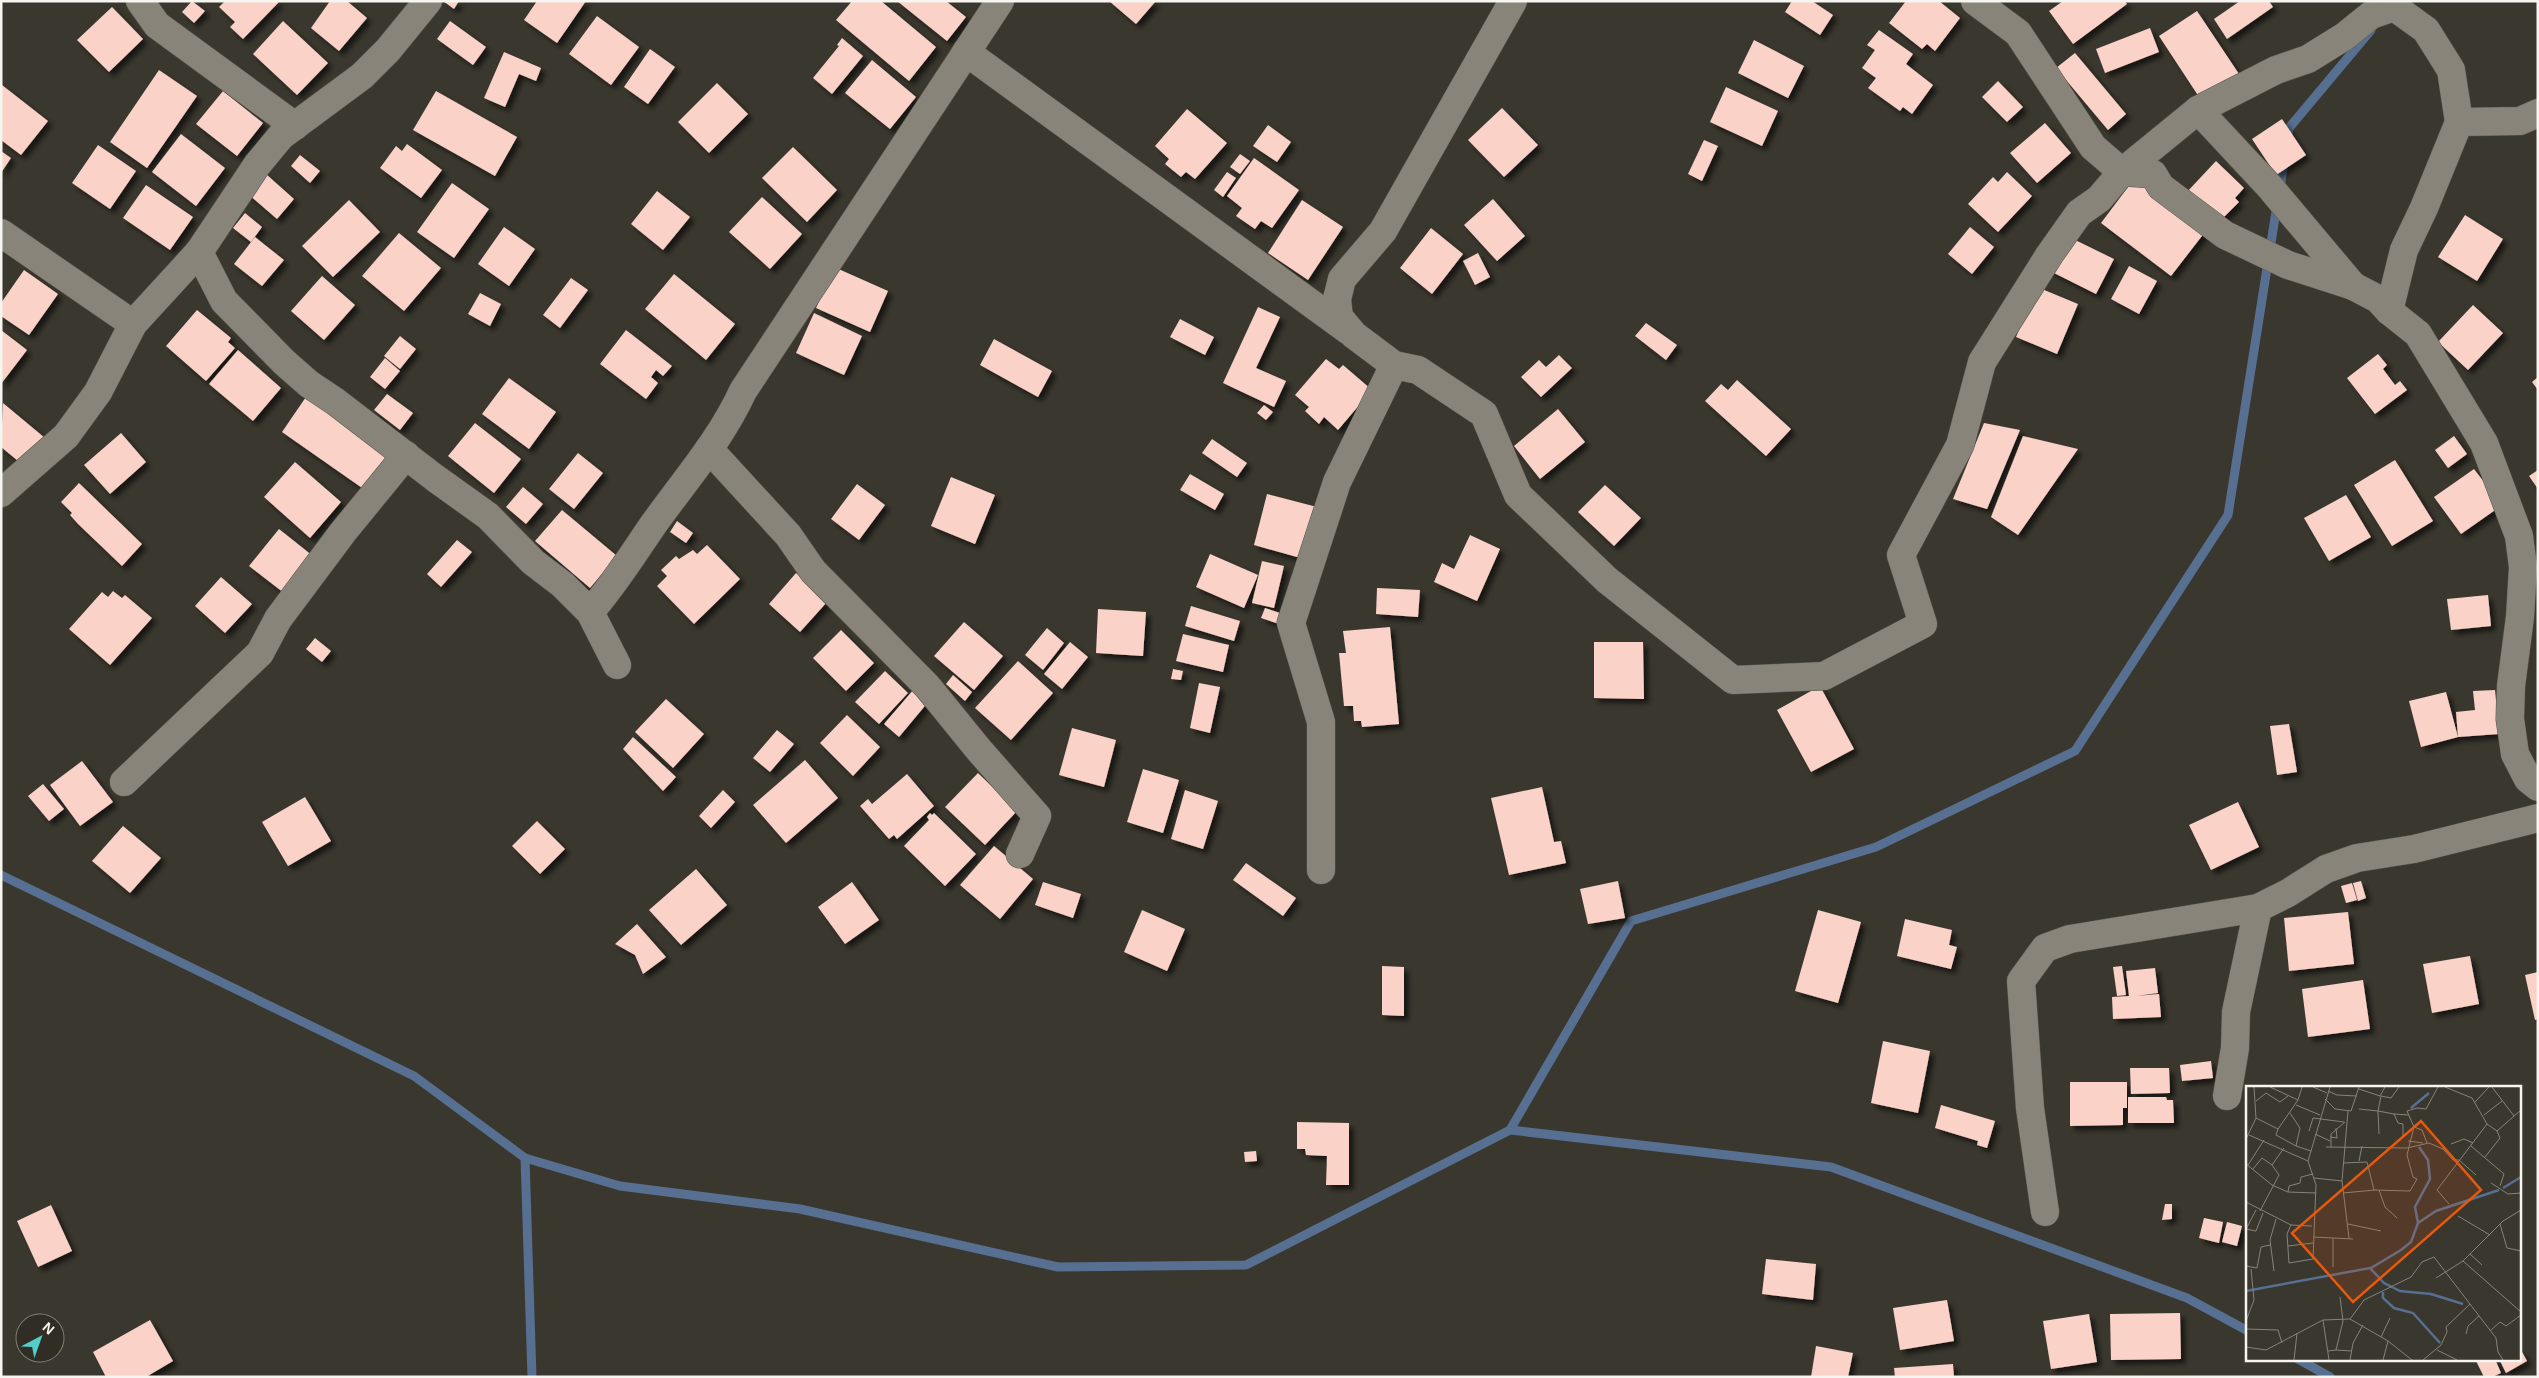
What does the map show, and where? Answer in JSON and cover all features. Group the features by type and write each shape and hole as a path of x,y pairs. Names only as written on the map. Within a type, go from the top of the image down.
{"street":[{"path":"140,1 158,25 295,126"},
{"path":"1,493 66,436 98,392 133,324 200,252 257,165 280,136 362,76 388,50 428,1"},
{"path":"590,612 610,589 724,429 743,391 1000,1"},
{"path":"1354,335 1339,317 1337,299 1342,279 1383,231 1513,1"},
{"path":"1975,1 2018,33 2093,147 2122,172 2153,174 2161,187 2225,236 2288,265 2353,286 2378,299 2389,311 2418,334 2484,443 2518,536 2523,567 2521,609 2511,686 2510,719 2515,754 2528,779 2538,787"},
{"path":"966,52 1394,365 1418,370 1484,414 1518,495 1607,580 1733,680 1824,676 1923,624 1901,556 1960,444 1982,362 2050,254 2079,213 2099,199 2122,172 2198,110 2276,70 2308,59 2345,36 2371,15 2396,4 2426,30 2451,70 2459,122 2424,208 2404,250 2389,311"},
{"path":"2198,110 2269,186 2353,286"},
{"path":"2459,122 2520,121 2538,113"},
{"path":"1,233 133,324"},
{"path":"200,252 224,301 284,362 309,384 488,516 533,562 563,585 590,612 617,665"},
{"path":"1321,870 1321,722 1291,623 1337,482 1394,365"},
{"path":"709,449 788,535 813,571 927,686 979,750 1037,816 1020,854"},
{"path":"124,782 260,653 278,619 343,532 406,455"},
{"path":"2045,1212 2030,1108 2021,981 2045,948 2070,939 2258,908 2288,894 2326,869 2357,858 2414,849 2538,818"},
{"path":"2227,1096 2235,1048 2236,1012 2258,908"}],"building":[{"path":"192,1 205,11 194,23 182,12"},
{"path":"225,1 280,1 243,39 230,27 235,22 219,7"},
{"path":"330,1 347,1 367,18 339,51 311,28"},
{"path":"443,1 459,1 454,9"},
{"path":"537,1 586,1 557,43 524,20"},
{"path":"852,1 881,1 936,47 909,81 836,20"},
{"path":"897,1 946,1 966,17 947,41"},
{"path":"1109,1 1156,1 1136,24"},
{"path":"1792,1 1812,1 1833,15 1820,35 1785,12"},
{"path":"1906,1 1939,1 1960,18 1935,51 1927,44 1922,49 1889,23"},
{"path":"2063,1 2125,1 2127,4 2073,44 2049,11"},
{"path":"2240,1 2269,1 2273,7 2227,39 2214,19"},
{"path":"112,7 143,39 109,72 77,40"},
{"path":"2197,11 2239,74 2201,100 2159,36"},
{"path":"597,16 639,47 611,85 569,54"},
{"path":"283,21 328,63 297,95 253,54"},
{"path":"450,21 486,47 473,65 437,39"},
{"path":"2150,28 2159,52 2105,73 2096,49"},
{"path":"1879,30 1913,54 1906,64 1933,85 1912,114 1903,107 1900,111 1868,88 1876,78 1862,68 1875,50 1867,45"},
{"path":"842,38 863,56 832,94 813,78 839,46 837,45"},
{"path":"1754,40 1804,66 1788,98 1738,73"},
{"path":"650,49 675,67 648,104 624,87"},
{"path":"504,52 541,68 536,81 519,74 505,107 484,98"},
{"path":"2075,53 2126,114 2108,130 2056,68"},
{"path":"872,60 916,97 890,129 845,93"},
{"path":"159,70 197,96 147,168 110,142"},
{"path":"1998,81 2023,107 2007,122 1982,97"},
{"path":"717,83 748,114 709,153 678,122"},
{"path":"2,85 48,121 21,155 1,140"},
{"path":"1726,87 1778,111 1762,146 1710,122"},
{"path":"223,91 263,123 237,156 196,124"},
{"path":"436,91 517,137 495,176 413,130"},
{"path":"1502,108 1538,145 1504,177 1468,140"},
{"path":"1187,109 1227,143 1195,179 1186,172 1181,177 1165,164 1169,159 1155,146"},
{"path":"2282,119 2306,155 2276,175 2252,139"},
{"path":"2045,123 2071,153 2037,183 2010,153"},
{"path":"1268,125 1291,142 1277,162 1253,146"},
{"path":"181,134 225,168 196,206 152,172"},
{"path":"1704,140 1718,146 1702,181 1688,174"},
{"path":"407,144 442,170 421,198 380,168 396,146 402,151"},
{"path":"98,145 136,171 110,209 72,183"},
{"path":"793,147 837,190 807,222 762,178"},
{"path":"1,151 11,158 1,173"},
{"path":"1240,154 1250,161 1240,174 1230,167"},
{"path":"300,155 320,171 310,183 291,166"},
{"path":"1254,158 1299,190 1272,228 1261,221 1255,229 1236,216 1242,208 1227,196"},
{"path":"2216,161 2244,188 2235,198 2239,202 2218,223 2186,193"},
{"path":"1227,172 1236,178 1223,197 1214,190"},
{"path":"2007,172 2032,196 1998,232 1968,204 1993,177 1998,182"},
{"path":"266,174 294,199 277,219 248,194"},
{"path":"2134,179 2205,232 2171,276 2101,223"},
{"path":"452,183 489,209 454,258 417,232"},
{"path":"146,185 193,217 170,250 123,218"},
{"path":"657,191 690,217 663,250 631,224"},
{"path":"762,197 802,234 770,269 729,232"},
{"path":"1493,199 1525,236 1497,261 1464,225"},
{"path":"349,200 380,232 333,277 302,246"},
{"path":"1302,200 1343,227 1308,280 1268,253"},
{"path":"245,213 262,227 251,242 233,228"},
{"path":"2465,215 2503,239 2477,281 2438,257"},
{"path":"504,227 535,249 509,286 478,264"},
{"path":"1970,227 1994,247 1972,274 1948,254"},
{"path":"1431,228 1463,254 1432,294 1400,268"},
{"path":"399,233 441,268 404,311 362,276"},
{"path":"2067,236 2114,259 2096,294 2050,271"},
{"path":"255,237 284,260 262,286 234,264"},
{"path":"1478,253 1490,277 1475,285 1463,261"},
{"path":"2129,266 2157,281 2139,314 2111,299"},
{"path":"834,267 888,291 870,332 816,308"},
{"path":"24,270 58,294 29,335 1,316 1,303"},
{"path":"674,274 735,324 706,360 645,309"},
{"path":"322,276 355,305 324,340 291,311"},
{"path":"571,278 588,290 560,328 543,315"},
{"path":"2037,287 2078,304 2057,354 2016,337"},
{"path":"480,293 501,304 490,326 468,314"},
{"path":"2473,305 2503,333 2468,370 2438,342"},
{"path":"1258,307 1280,317 1256,368 1286,381 1274,407 1223,383"},
{"path":"197,310 231,338 228,342 235,348 206,381 166,346"},
{"path":"814,313 862,336 844,375 796,353"},
{"path":"1180,319 1214,337 1205,355 1170,337"},
{"path":"1646,323 1677,345 1666,360 1635,336"},
{"path":"1,330 27,350 1,384"},
{"path":"626,330 672,366 663,376 656,370 651,377 658,383 646,399 600,364"},
{"path":"400,336 416,349 400,369 384,356"},
{"path":"994,339 1052,371 1038,397 980,365"},
{"path":"238,350 281,388 253,421 209,384"},
{"path":"2378,354 2387,365 2383,369 2395,385 2400,381 2407,390 2375,414 2347,378"},
{"path":"1559,355 1572,368 1541,397 1521,377 1539,360 1546,367"},
{"path":"385,358 400,371 385,389 370,377"},
{"path":"1326,359 1339,369 1343,365 1372,390 1338,430 1324,417 1319,424 1305,411 1309,407 1295,395"},
{"path":"2538,377 2538,390 2532,382"},
{"path":"509,378 556,412 529,449 482,414"},
{"path":"1737,380 1791,429 1766,456 1705,401 1721,384 1728,390"},
{"path":"308,394 391,453 365,490 282,432"},
{"path":"387,394 413,413 400,430 374,410"},
{"path":"3,403 45,438 23,465 1,447"},
{"path":"1264,405 1273,412 1266,420 1257,413"},
{"path":"1558,409 1585,442 1540,479 1514,446"},
{"path":"475,423 521,459 494,493 448,456"},
{"path":"1984,423 2020,430 1987,509 1953,499"},
{"path":"121,433 146,462 110,494 84,465"},
{"path":"2023,436 2078,449 2018,535 1991,517"},
{"path":"2454,436 2467,454 2448,468 2435,450"},
{"path":"1212,439 1247,463 1237,477 1202,453"},
{"path":"578,453 603,473 574,509 549,489"},
{"path":"2395,460 2433,521 2392,546 2354,485"},
{"path":"295,462 341,502 310,538 264,497"},
{"path":"2474,469 2494,495 2498,508 2461,534 2434,497"},
{"path":"2538,470 2538,489 2529,476"},
{"path":"1190,474 1224,494 1215,510 1180,490"},
{"path":"951,477 995,495 975,544 931,526"},
{"path":"79,483 142,544 122,566 78,524 70,515 72,513 61,502"},
{"path":"857,484 885,505 859,540 831,519"},
{"path":"1605,485 1641,518 1614,546 1578,512"},
{"path":"523,487 543,504 526,524 506,507"},
{"path":"1267,494 1317,507 1304,559 1254,545"},
{"path":"2346,495 2371,537 2329,561 2304,518"},
{"path":"562,510 617,556 590,588 535,541"},
{"path":"677,521 693,533 686,543 670,532"},
{"path":"279,529 313,556 284,593 249,566"},
{"path":"1470,535 1500,549 1477,601 1434,582 1442,563 1454,569"},
{"path":"457,540 472,552 441,587 427,574"},
{"path":"707,545 740,579 694,624 657,586 667,576 661,570 676,556 679,559 693,550 697,554"},
{"path":"1210,554 1258,575 1244,608 1196,587"},
{"path":"1262,561 1284,566 1274,608 1252,603"},
{"path":"796,573 827,602 800,632 769,604"},
{"path":"221,577 252,604 225,633 195,606"},
{"path":"1377,588 1420,590 1418,617 1376,614"},
{"path":"113,591 122,598 125,595 152,618 110,665 69,629 102,592 108,597"},
{"path":"2488,595 2491,626 2451,630 2447,599"},
{"path":"1191,606 1240,621 1234,641 1185,626"},
{"path":"1265,608 1286,615 1282,625 1261,618"},
{"path":"1098,609 1146,612 1143,656 1096,653"},
{"path":"964,622 1003,656 974,690 934,656"},
{"path":"1390,627 1399,724 1362,727 1361,721 1354,721 1353,706 1344,706 1339,653 1346,653 1343,631"},
{"path":"1047,628 1064,643 1043,670 1025,655"},
{"path":"841,630 874,663 846,691 813,658"},
{"path":"1183,634 1229,645 1223,672 1176,661"},
{"path":"315,638 331,651 322,662 306,649"},
{"path":"1070,642 1088,657 1062,689 1044,674"},
{"path":"1594,642 1643,642 1644,699 1594,698"},
{"path":"1018,661 1053,693 1011,740 975,708"},
{"path":"1173,669 1183,671 1181,680 1171,679"},
{"path":"885,671 908,693 879,724 855,702"},
{"path":"953,675 972,692 965,701 946,684"},
{"path":"1199,683 1220,687 1210,733 1190,728"},
{"path":"1820,686 1854,749 1811,772 1777,710"},
{"path":"914,689 929,701 899,737 884,724"},
{"path":"2495,690 2499,734 2458,737 2456,712 2475,710 2473,691"},
{"path":"2446,692 2458,737 2421,747 2409,701"},
{"path":"666,699 704,734 673,768 635,732"},
{"path":"847,715 880,747 853,776 820,743"},
{"path":"2289,724 2297,772 2277,775 2270,726"},
{"path":"1072,728 1116,740 1104,787 1059,775"},
{"path":"777,730 794,744 770,772 753,758"},
{"path":"633,737 676,777 663,791 623,749"},
{"path":"805,760 838,798 786,843 753,805"},
{"path":"82,761 113,802 80,826 50,785"},
{"path":"1143,769 1179,780 1163,833 1127,822"},
{"path":"978,773 1017,811 985,845 945,807"},
{"path":"907,774 934,806 897,839 894,835 889,839 860,806 868,799 872,804"},
{"path":"43,784 64,809 49,821 28,796"},
{"path":"1542,787 1554,842 1561,841 1566,863 1509,875 1491,798"},
{"path":"723,790 735,802 711,828 699,816"},
{"path":"1185,790 1218,801 1203,849 1171,839"},
{"path":"305,797 331,841 288,866 262,822"},
{"path":"2238,802 2259,847 2211,870 2189,825"},
{"path":"930,813 932,815 934,813 976,854 945,886 904,846 929,820 927,817"},
{"path":"537,821 565,849 540,874 512,846"},
{"path":"123,826 161,858 130,893 92,861"},
{"path":"994,846 1033,879 1000,919 960,885"},
{"path":"1246,863 1296,898 1283,916 1233,880"},
{"path":"696,869 727,905 681,945 649,910"},
{"path":"1618,881 1625,918 1588,924 1580,889"},
{"path":"2361,881 2366,898 2358,901 2353,883"},
{"path":"852,882 879,920 845,944 818,907"},
{"path":"1043,882 1081,894 1073,918 1035,905"},
{"path":"2352,883 2357,900 2346,903 2341,886"},
{"path":"1142,910 1185,929 1167,971 1124,952"},
{"path":"1818,910 1861,922 1838,1003 1795,991"},
{"path":"2348,912 2354,964 2289,971 2284,918"},
{"path":"1905,919 1952,930 1949,945 1957,947 1951,969 1897,956"},
{"path":"637,924 666,957 643,974 635,955 615,944"},
{"path":"2470,956 2479,1004 2432,1013 2423,964"},
{"path":"1382,966 1404,967 1404,1016 1382,1015"},
{"path":"2122,966 2126,995 2117,996 2113,967"},
{"path":"2155,968 2158,993 2136,996 2159,994 2161,1017 2113,1019 2112,997 2129,996 2126,971"},
{"path":"2538,972 2538,1019 2535,1020 2525,975"},
{"path":"2363,980 2370,1029 2308,1037 2302,989"},
{"path":"1883,1041 1930,1051 1918,1113 1871,1103"},
{"path":"2211,1061 2213,1078 2182,1081 2180,1065"},
{"path":"2130,1068 2169,1068 2170,1093 2131,1094"},
{"path":"2070,1082 2127,1082 2127,1108 2123,1108 2123,1125 2070,1126"},
{"path":"2128,1097 2166,1097 2167,1100 2173,1100 2174,1123 2128,1123"},
{"path":"1941,1105 1995,1121 1987,1148 1977,1145 1978,1141 1935,1128"},
{"path":"1297,1122 1349,1123 1349,1185 1326,1185 1327,1156 1306,1155 1305,1149 1297,1149"},
{"path":"1256,1151 1257,1161 1245,1162 1244,1152"},
{"path":"2165,1204 2172,1204 2172,1219 2162,1220"},
{"path":"51,1205 72,1251 38,1267 17,1221"},
{"path":"2204,1218 2223,1222 2219,1243 2199,1238"},
{"path":"2227,1222 2242,1226 2237,1246 2222,1242"},
{"path":"1766,1259 1816,1264 1813,1300 1762,1294"},
{"path":"1947,1300 1954,1341 1900,1350 1893,1308"},
{"path":"2180,1313 2181,1359 2111,1360 2110,1314"},
{"path":"2089,1314 2097,1362 2051,1369 2043,1321"},
{"path":"150,1320 173,1361 146,1377 106,1377 93,1352"},
{"path":"1816,1346 1853,1353 1848,1377 1811,1377"},
{"path":"2522,1352 2527,1361 2506,1373 2500,1360 2522,1360"},
{"path":"2476,1360 2495,1360 2501,1373 2492,1377 2484,1377"},
{"path":"1953,1364 1954,1377 1895,1377 1894,1368"}],"waterway":[{"path":"2287,140 2289,128 2371,30"},
{"path":"2280,189 2284,160"},
{"path":"1510,1130 1631,921 1876,847 2075,751 2228,515 2277,205"},
{"path":"1,875 414,1076 525,1158 532,1377"},
{"path":"525,1158 620,1186 800,1209 1058,1267 1246,1265 1510,1130 1831,1167 2187,1298 2246,1330"},
{"path":"2300,1360 2330,1377"}]}
